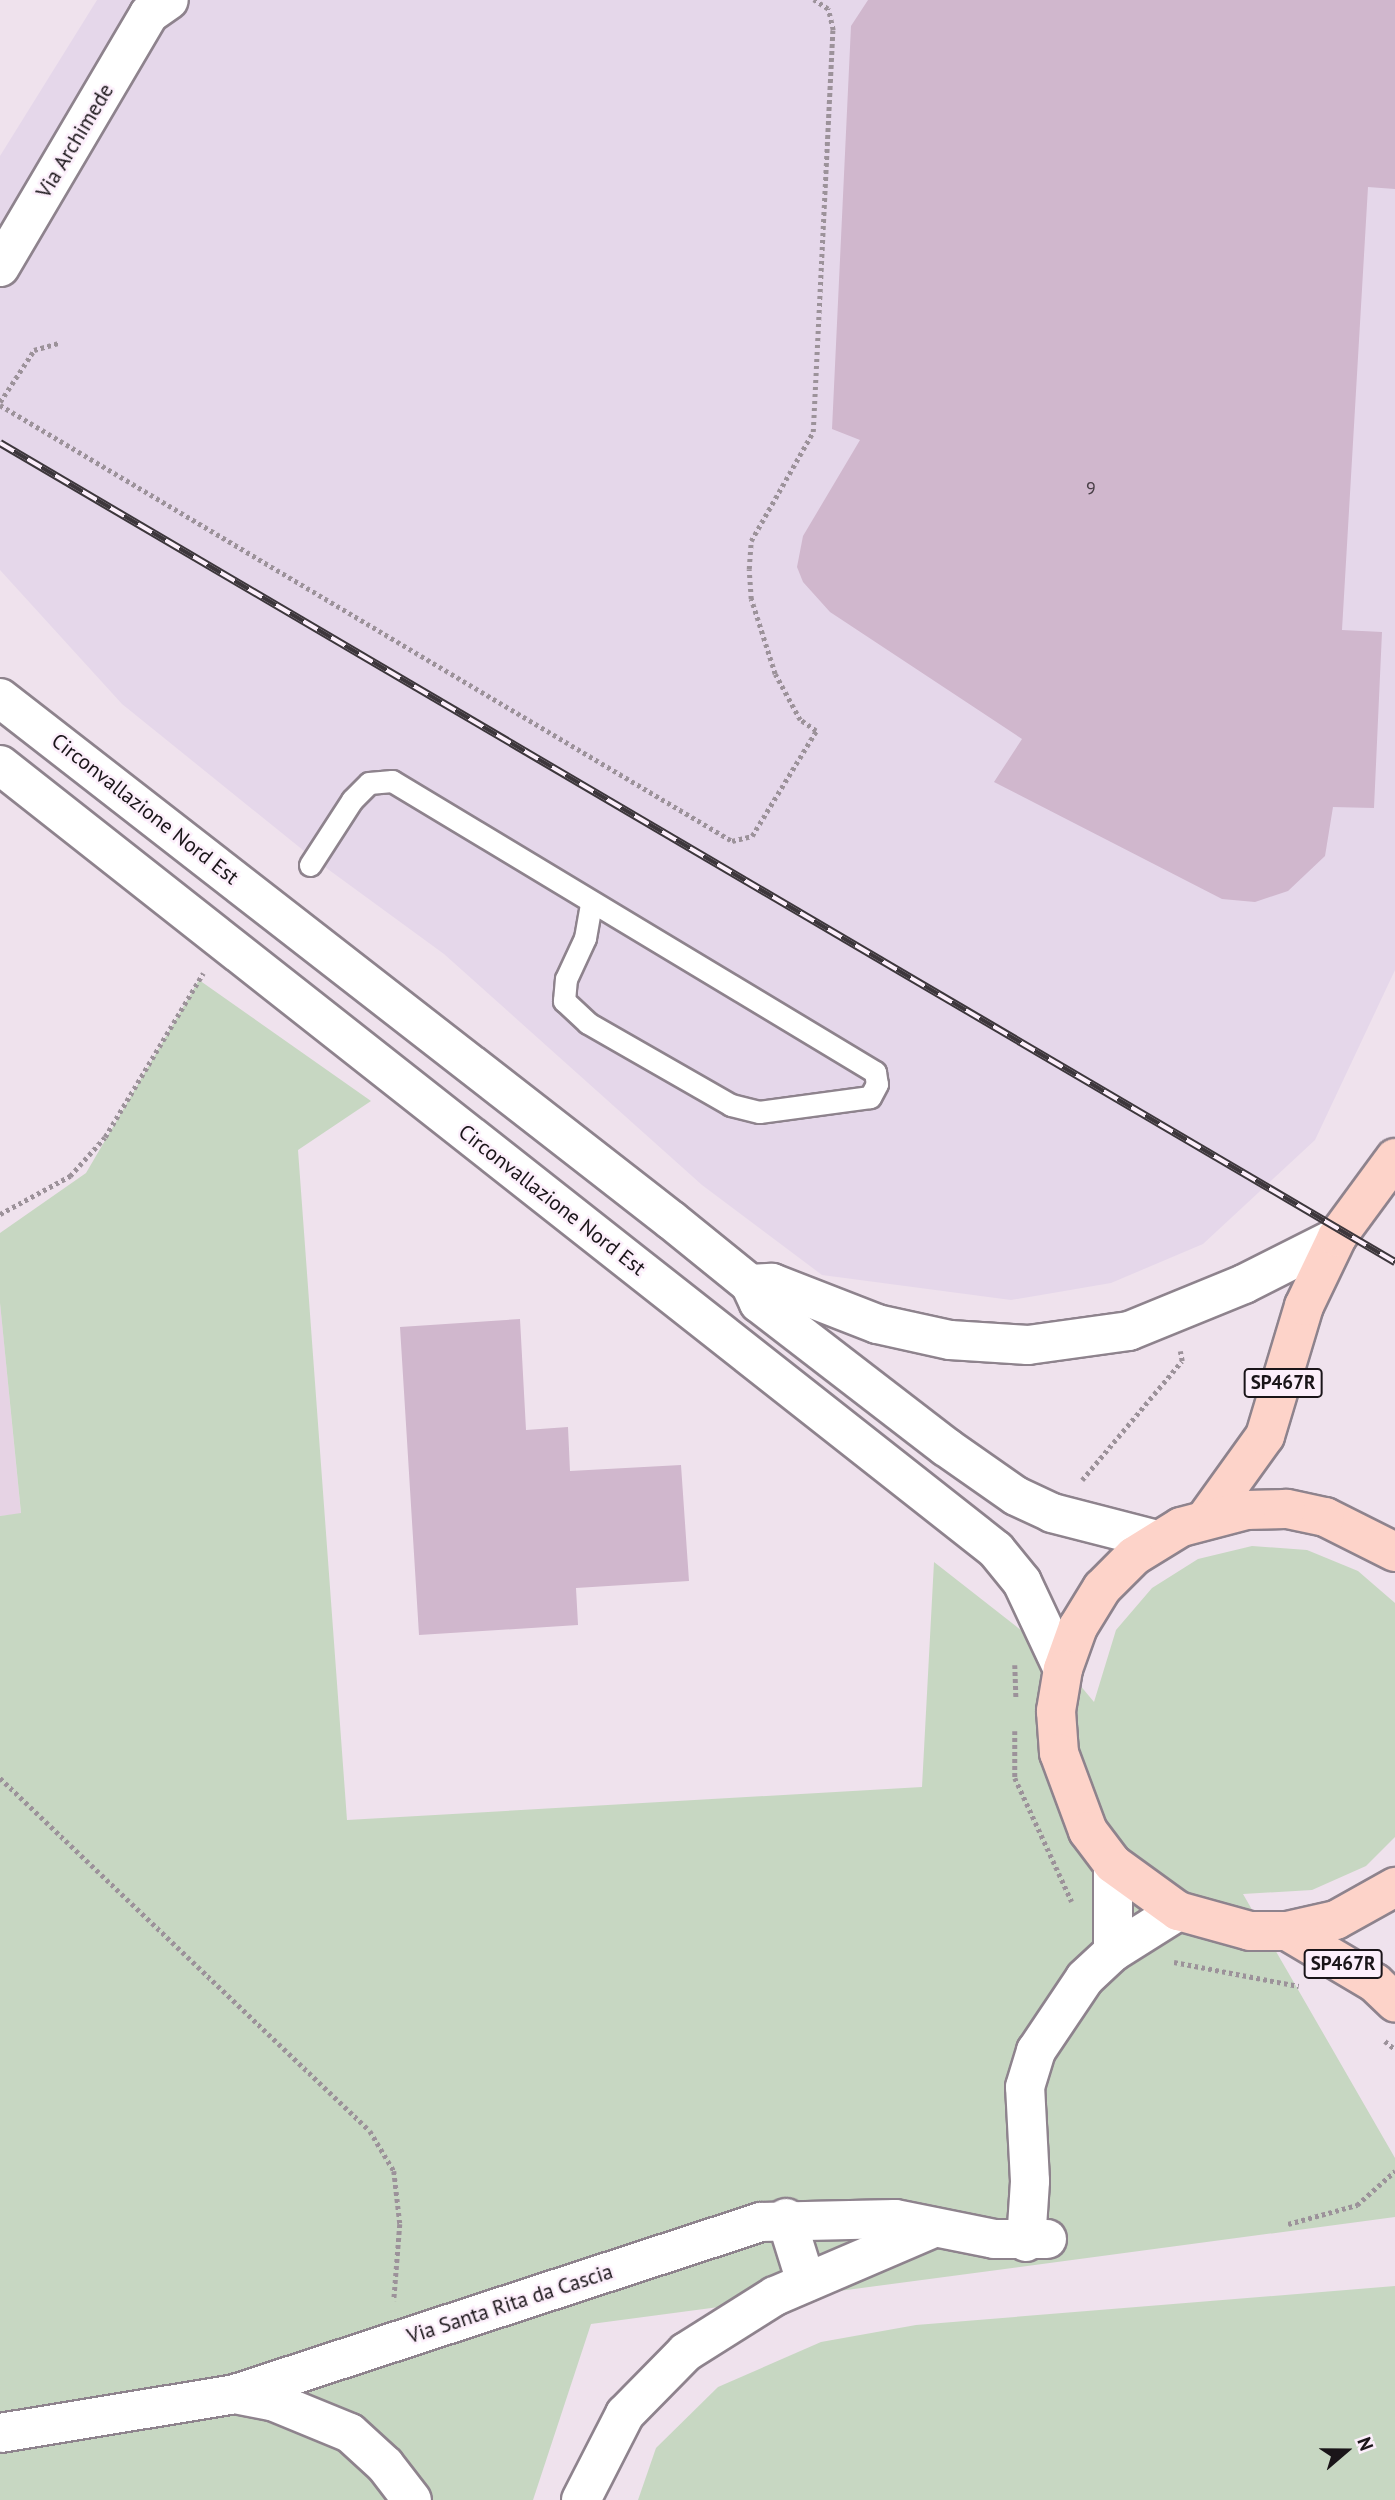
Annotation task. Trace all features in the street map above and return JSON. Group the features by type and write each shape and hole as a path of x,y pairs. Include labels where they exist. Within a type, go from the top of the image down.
{"main road":[{"name":"Via Archimede","path":"0,267 156,5"},
{"name":"Circonvallazione Nord Est","path":"0,698 750,1284 759,1303 1016,1496 1052,1513 1157,1539"},
{"name":"Circonvallazione Nord Est","path":"0,765 996,1550 1022,1582 1063,1669"},
{"name":"SP467R","path":"1206,1518 1265,1436 1304,1306 1337,1237 1395,1158"},
{"path":"750,1284 772,1283 877,1324 926,1335 1028,1345 1139,1327 1244,1284 1337,1237"},
{"path":"1395,1552 1325,1517 1286,1510 1206,1518 1157,1539 1102,1588 1078,1626 1063,1669 1056,1711 1059,1752 1088,1831 1113,1864 1178,1911 1250,1931 1287,1931 1336,1920 1395,1887"},
{"path":"1113,1864 1113,1952"},
{"name":"Via Santa Rita da Cascia","path":"0,2433 235,2394 786,2218 895,2220 934,2228 1036,2241 1025,2087 1037,2051 1085,1978 1113,1952 1178,1911"},
{"name":"SP467R","path":"1287,1931 1374,1983 1385,2017"},
{"path":"786,2218 806,2283"},
{"path":"581,2500 603,2450 647,2386 715,2331 806,2283 934,2228"},
{"name":"Via Santa Rita da Cascia","path":"235,2394 272,2401 350,2433 385,2465 412,2500"}],"lane":[{"path":"310,865 352,800 369,783 392,781 591,904 875,1072 877,1084 870,1097 759,1112 732,1105 588,1023 564,1001 566,979 585,938 591,904"}],"path":[{"path":"58,343 34,350 0,404 732,841 752,836 816,731 800,720 775,674 751,599 749,569 751,541 813,432 833,30 828,9 814,0"},
{"path":"0,1214 70,1176 105,1137 203,972"},
{"path":"0,1778 370,2131 394,2171 400,2224 393,2306"},
{"path":"1166,1962 1305,1987"},
{"path":"1385,2017 1395,2049"},
{"path":"1288,2224 1356,2206 1395,2171"}],"shaded area":[{"path":"97,0 1395,0 1395,970 1315,1140 1203,1244 1111,1283 1011,1300 822,1275 702,1185 444,954 314,859 122,704 0,570 0,156"},
{"path":"0,1303 21,1514 0,1516"}],"green space":[{"path":"199,980 371,1101 298,1150 347,1820 922,1787 934,1562 1059,1660 1094,1702 1116,1630 1152,1588 1198,1559 1252,1546 1307,1550 1358,1571 1395,1603 1395,1837 1366,1866 1312,1890 1243,1894 1395,2158 1395,2217 591,2324 533,2500 0,2500 0,1516 21,1513 0,1303 0,1233 86,1173"},
{"path":"1395,2286 1395,2500 638,2500 656,2448 718,2387 821,2342 916,2325"}],"building":[{"path":"868,0 1395,0 1395,189 1368,187 1342,630 1382,632 1374,808 1333,807 1325,856 1288,891 1255,902 1222,899 994,782 1022,739 830,612 803,582 797,567 803,536 860,440 832,429 851,26"},
{"path":"520,1319 526,1430 568,1427 570,1471 681,1465 689,1581 576,1588 578,1625 419,1635 400,1327"}],"railway":[{"path":"0,443 1395,1262"}]}
